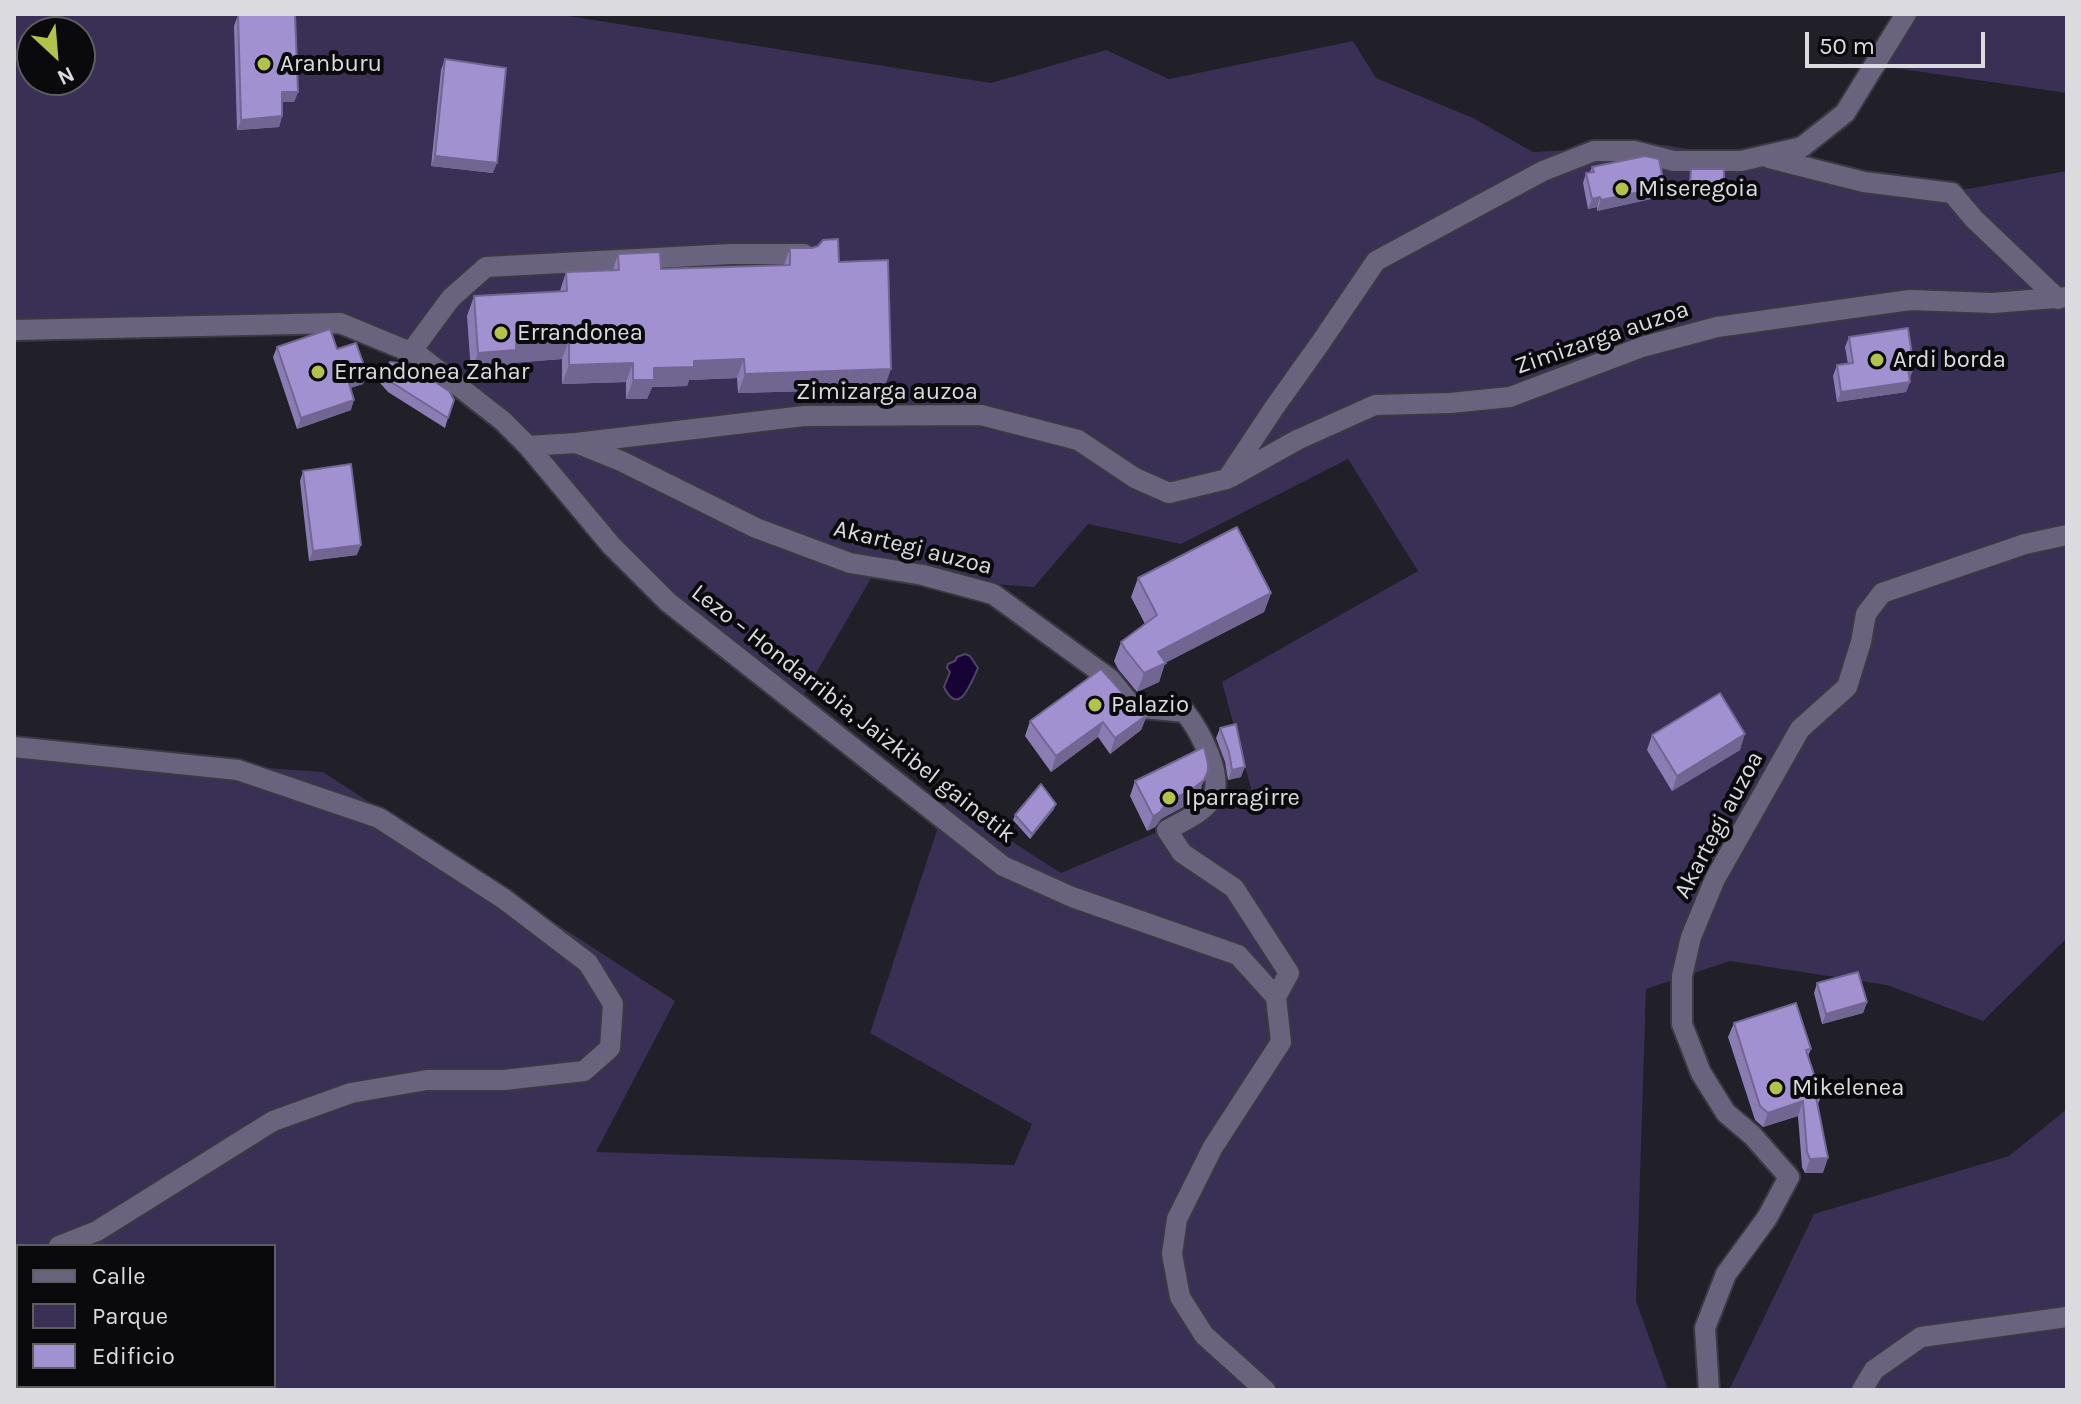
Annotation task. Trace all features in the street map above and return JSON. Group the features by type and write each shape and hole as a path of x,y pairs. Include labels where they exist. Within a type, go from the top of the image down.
{"street":[{"name":"Zimizarga auzoa","path":"1227,479 1376,261 1543,171 1594,151 1634,151 1674,161 1741,161 1802,147 1845,113 1906,14"},
{"name":"Zimizarga auzoa","path":"1763,156 1864,182 1952,193 1974,219 2062,298"},
{"path":"411,352 451,298 486,267 731,254 804,254"},
{"name":"Zimizarga auzoa","path":"576,443 804,416 981,415 1078,440 1135,478 1169,493 1227,479 1297,440 1375,405 1450,403 1510,397 1642,347 1717,327 1910,300 1993,303 2062,298"},
{"name":"Lezo – Hondarribia, Jaizkibel gainetik","path":"14,330 340,323 420,356 503,421 528,446 611,545 668,602 1003,866 1072,897 1238,955 1276,997"},
{"name":"Akartegi auzoa","path":"528,446 576,443 621,461 756,528 850,563 923,575 993,594 1110,679 1133,707 1185,712 1199,730 1212,765 1216,788 1204,808 1167,830 1182,853 1234,888 1289,973 1276,997"},
{"name":"Akartegi auzoa","path":"1709,1390 1705,1328 1726,1274 1767,1218 1789,1177 1752,1135 1726,1113 1701,1073 1682,1024 1682,976 1691,937 1715,879 1800,729 1847,687 1866,614 1882,593 2025,544 2067,535"},
{"path":"14,747 238,770 379,818 504,899 588,963 613,1004 610,1048 584,1071 504,1080 427,1080 351,1093 273,1121 97,1231 64,1244"},
{"path":"1265,1390 1204,1335 1180,1297 1172,1254 1177,1219 1213,1147 1281,1042 1276,997"},
{"path":"1862,1390 1874,1370 1921,1337 2067,1317"}],"green space":[{"path":"14,14 556,14 991,83 1106,50 1169,79 1353,41 1376,78 1473,118 1533,152 1666,145 1934,195 2067,171 2067,938 1983,1021 1887,985 1730,961 1646,989 1636,1301 1668,1390 14,1390 14,750 323,772 675,1001 596,1152 1014,1165 1032,1124 870,1033 947,800 1061,873 1252,792 1222,682 1418,571 1348,459 1181,544 1088,524 1034,587 873,575 798,704 388,332 14,339"},
{"path":"1913,14 2067,14 2067,93 1874,65"},
{"path":"2067,1109 2067,1390 1729,1390 1814,1214 2009,1156"}],"shaded area":[{"path":"965,654 978,668 964,695 955,699 944,687 950,672 947,668 957,657"}],"building":[{"name":"Aranburu","path":"295,14 298,92 282,92 282,116 241,120 238,15"},
{"path":"445,59 506,68 497,163 435,156"},
{"name":"Miseregoia","path":"1645,156 1659,159 1664,184 1654,186 1655,189 1592,199 1586,173 1594,172 1592,167"},
{"path":"1691,169 1724,169 1724,184 1690,183"},
{"path":"838,239 839,262 888,260 891,369 745,374 744,359 694,361 694,367 654,368 654,380 633,380 633,363 569,365 569,340 516,344 516,350 478,353 474,296 567,291 566,272 619,270 618,254 660,252 661,269 790,265 790,248 812,248 823,240"},
{"name":"Ardi borda","path":"1908,328 1914,368 1908,369 1910,382 1841,392 1837,365 1853,363 1849,337"},
{"name":"Errandonea Zahar","path":"330,329 337,349 356,343 367,374 348,380 354,400 301,418 277,347"},
{"path":"390,362 407,364 449,391 454,400 448,418 391,382 384,373"},
{"path":"351,464 361,545 313,551 303,471"},
{"path":"1237,527 1271,593 1158,652 1166,663 1144,673 1121,642 1157,615 1138,578"},
{"name":"Palazio","path":"1101,669 1147,715 1115,738 1103,722 1056,756 1030,721"},
{"path":"1720,693 1745,734 1677,776 1652,735"},
{"path":"1236,724 1245,767 1232,770 1220,728"},
{"path":"1204,747 1208,771 1204,780 1166,803 1153,816 1135,781"},
{"path":"1041,784 1056,804 1032,834 1015,815"},
{"path":"1858,972 1867,1002 1826,1014 1817,983"},
{"name":"Mikelenea","path":"1796,1003 1811,1049 1806,1050 1821,1096 1816,1097 1828,1158 1810,1159 1803,1101 1768,1113 1760,1106 1734,1023"}],"place":[{"name":"Aranburu","path":"264,64"},
{"name":"Miseregoia","path":"1622,189"},
{"name":"Errandonea","path":"501,333"},
{"name":"Ardi borda","path":"1877,360"},
{"name":"Errandonea Zahar","path":"318,372"},
{"name":"Palazio","path":"1095,705"},
{"name":"Iparragirre","path":"1169,798"},
{"name":"Mikelenea","path":"1776,1088"}]}
